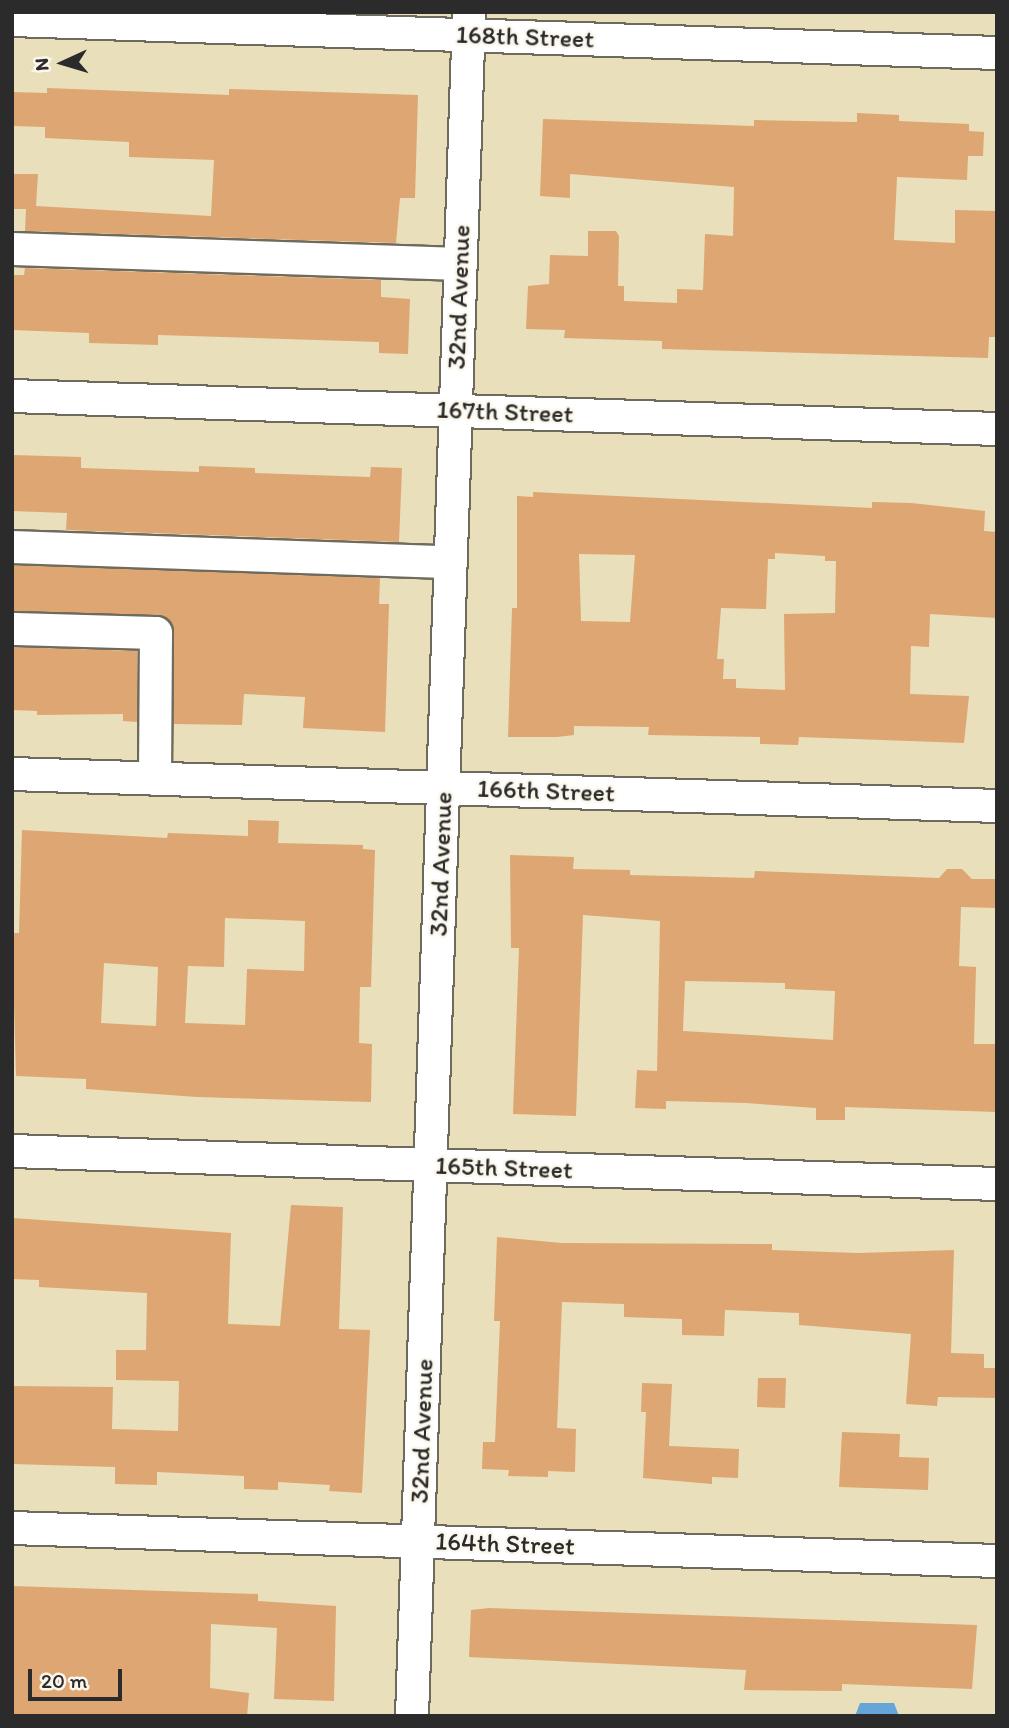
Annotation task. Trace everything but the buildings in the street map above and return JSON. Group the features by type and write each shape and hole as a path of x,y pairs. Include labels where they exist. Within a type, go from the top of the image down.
{"street":[{"name":"168th Street","path":"12,20 469,24 997,53"},
{"name":"32nd Avenue","path":"412,1716 469,24"},
{"path":"12,249 460,264"},
{"name":"167th Street","path":"12,396 997,429"},
{"path":"12,547 451,562"},
{"path":"12,629 156,633 155,779"},
{"name":"166th Street","path":"12,774 997,806"},
{"name":"165th Street","path":"12,1152 997,1184"},
{"name":"164th Street","path":"12,1528 997,1561"}],"water":[{"path":"860,1703 894,1703 899,1716 855,1716"}]}
